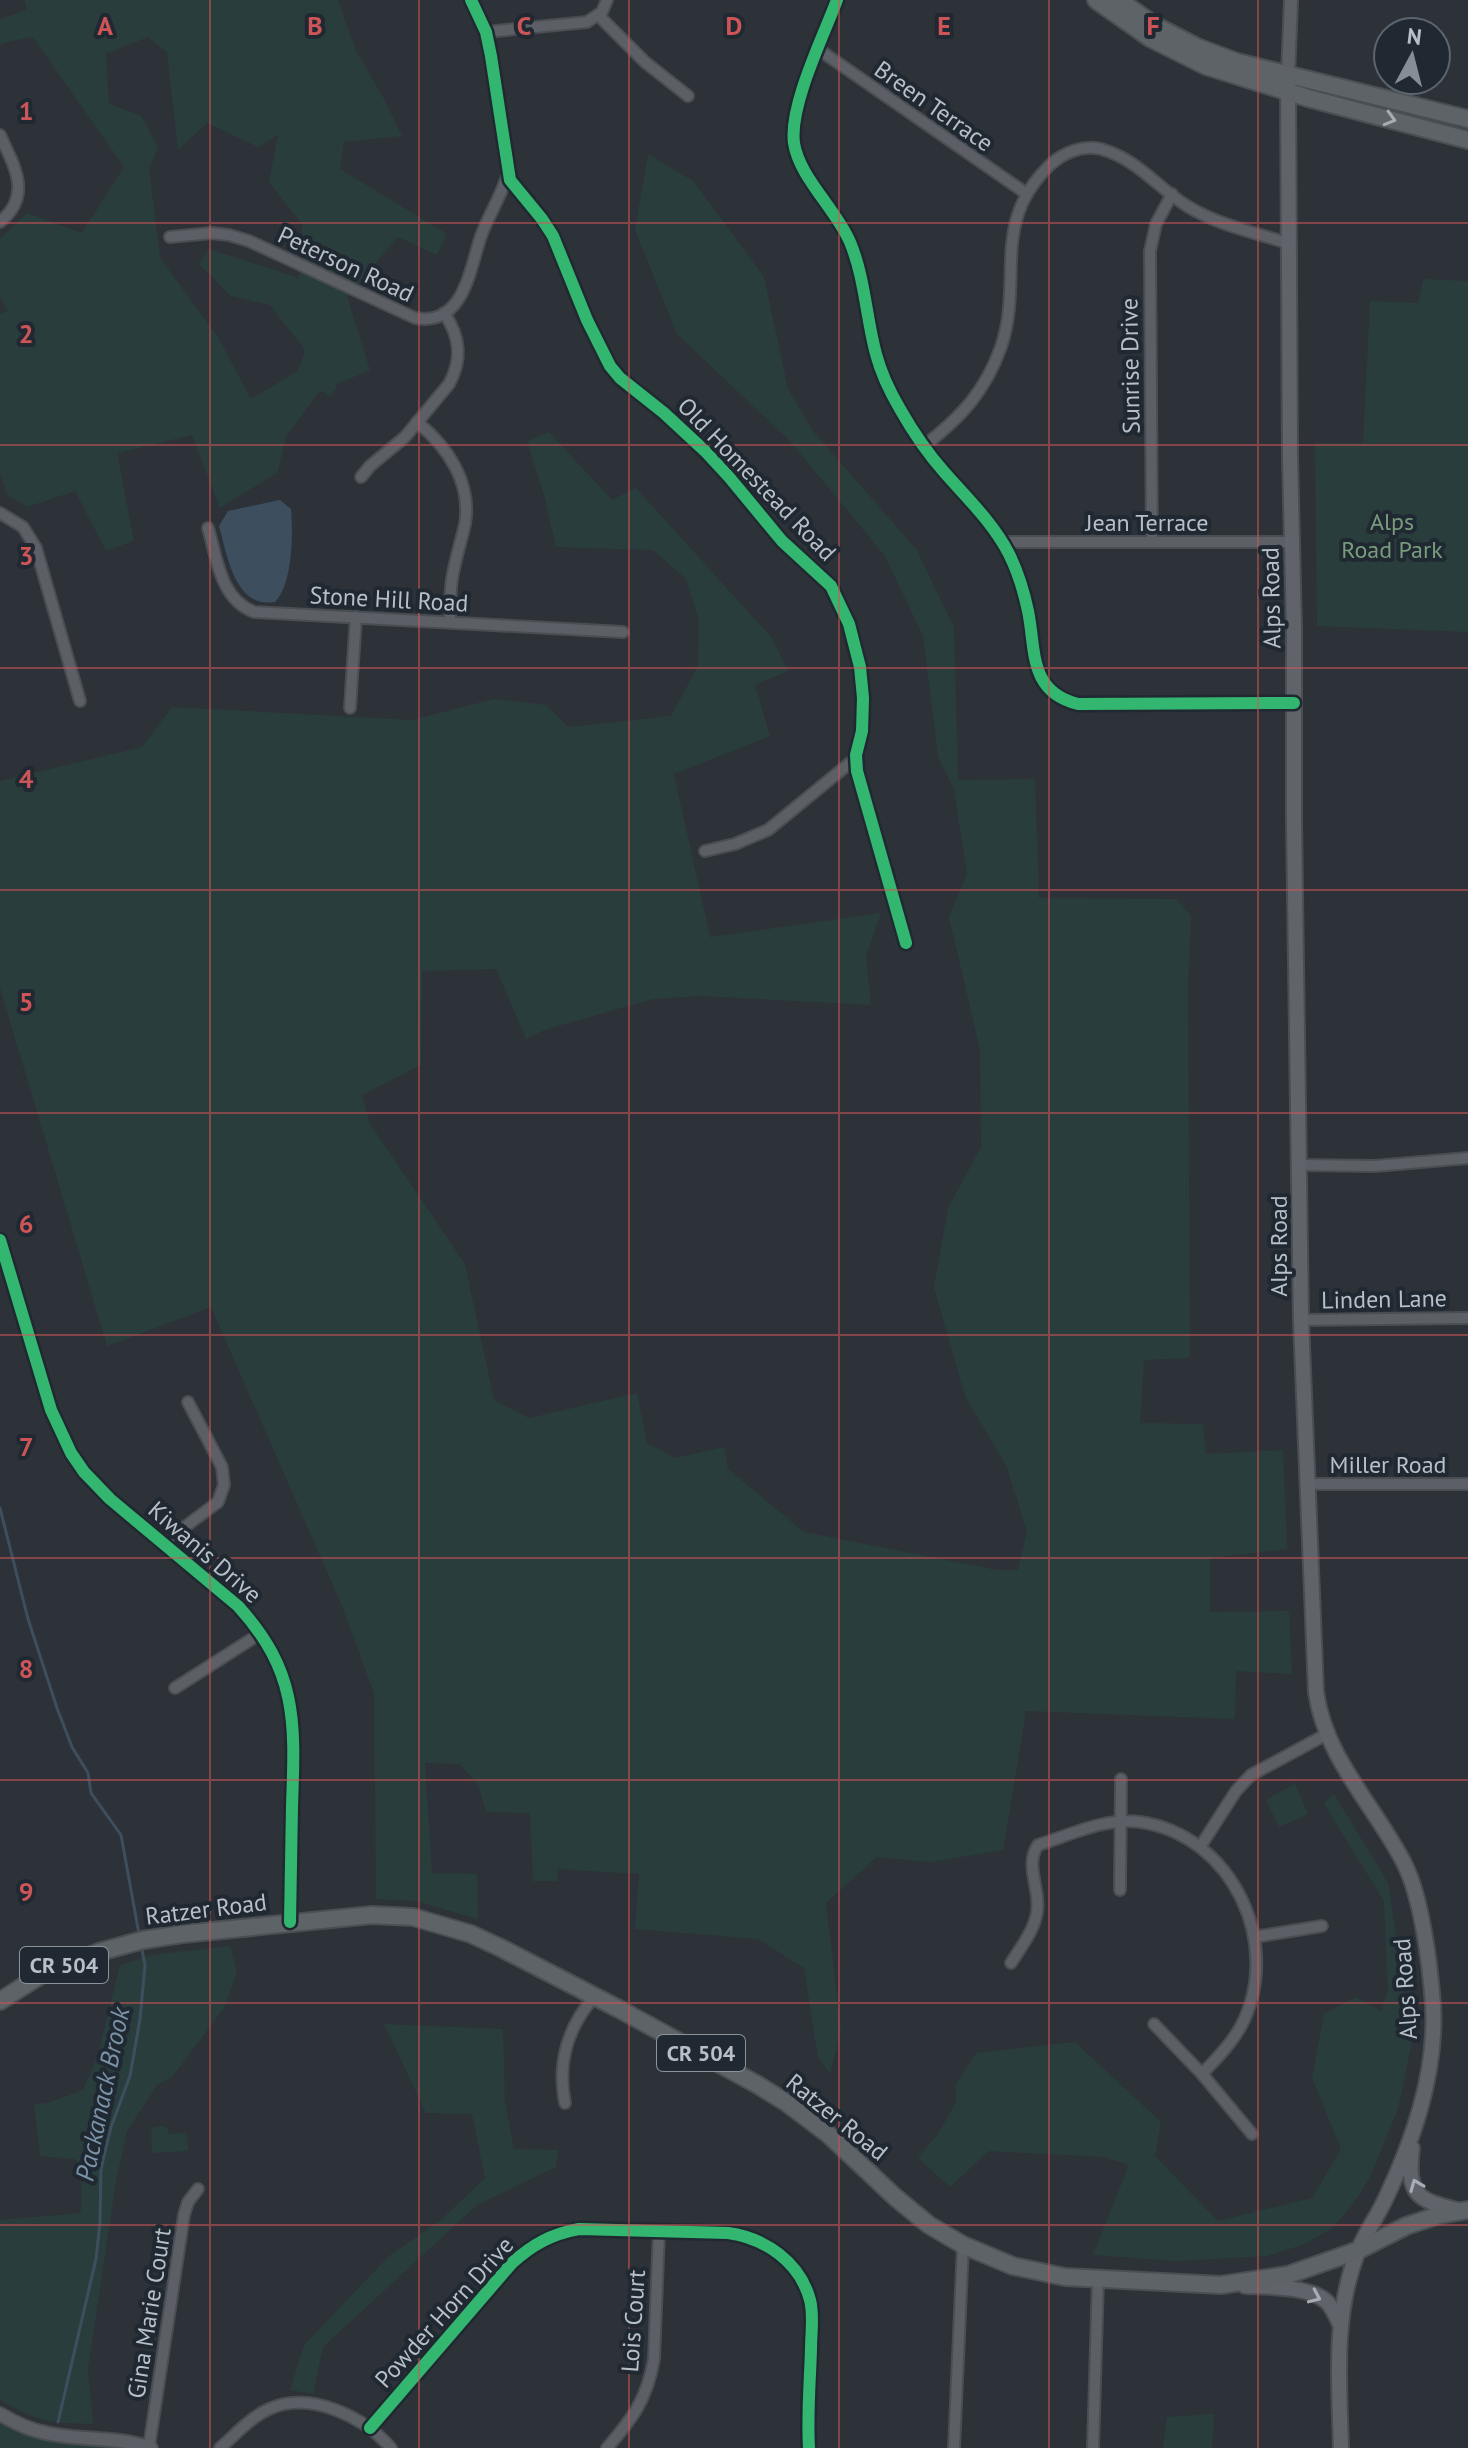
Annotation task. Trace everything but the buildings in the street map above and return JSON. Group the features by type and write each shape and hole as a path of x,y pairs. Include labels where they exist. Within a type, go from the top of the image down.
{"main road":[{"path":"1096,0 1150,38 1226,73 1405,102 1468,119"},
{"path":"1119,0 1154,25 1197,47 1288,84 1468,140"},
{"name":"Alps Road","path":"1288,84 1301,1320 1316,1692 1320,1719 1340,1760 1404,1862 1419,1908 1433,2003 1428,2077 1414,2130 1359,2250 1346,2292 1338,2342 1341,2448"},
{"name":"Ratzer Road","path":"0,2001 44,1973 138,1941 290,1922 386,1915 430,1921 471,1934 595,1996 787,2103 828,2134 929,2225 990,2258 1035,2272 1065,2277 1221,2285 1288,2275 1359,2250 1406,2226 1465,2210"},
{"path":"1414,2130 1410,2163 1417,2194 1427,2202 1465,2210"},
{"path":"1221,2285 1284,2288 1315,2294 1326,2301 1340,2324"}],"street":[{"name":"Old Homestead Road","path":"471,0 486,32 508,172 514,186 553,236 587,320 610,366 705,451 782,541 831,586 849,624 860,667 863,698 857,771 906,943"},
{"path":"486,32 587,22 598,15 607,0"},
{"path":"837,0 796,108 793,121 795,148 804,171 832,209 851,244 867,301 880,367 899,408 924,446 1002,542 1015,569 1023,593 1032,654 1038,672 1053,692 1078,704 1294,703"},
{"name":"Alps Road","path":"1288,84 1291,0"},
{"path":"598,15 645,62 688,96"},
{"name":"Breen Terrace","path":"818,49 1027,194"},
{"path":"0,135 18,175 19,196 0,222"},
{"path":"924,446 968,408 995,363 1009,305 1013,227 1027,194 1058,158 1069,152 1092,148 1114,153 1131,161 1186,205 1223,225 1290,244"},
{"path":"361,477 405,437 449,384 459,353 455,332 444,313 456,303 469,281 482,234 508,172"},
{"name":"Sunrise Drive","path":"1152,542 1150,251 1156,224 1172,194"},
{"name":"Peterson Road","path":"170,237 211,233 229,235 289,258 415,318 430,319 444,313"},
{"path":"417,422 452,460 466,499 465,523 452,576 450,622"},
{"path":"0,513 23,527 36,548 80,701"},
{"name":"Stone Hill Road","path":"208,528 229,593 244,608 254,612 623,632"},
{"name":"Jean Terrace","path":"1002,542 1292,542"},
{"path":"350,708 356,617"},
{"path":"705,851 735,844 768,830 856,758"},
{"path":"1300,1165 1375,1166 1468,1158"},
{"name":"Kiwanis Drive","path":"0,1240 2,1257 51,1410 71,1453 110,1499 238,1606 261,1633 283,1674 293,1716 294,1738 290,1922"},
{"name":"Linden Lane","path":"1301,1320 1468,1318"},
{"path":"169,1548 182,1529 218,1502 224,1485 222,1467 188,1402"},
{"name":"Miller Road","path":"1308,1484 1468,1484"},
{"path":"175,1688 261,1633"},
{"path":"1200,1847 1236,1791 1251,1775 1327,1734"},
{"path":"1120,1890 1121,1779"},
{"path":"1011,1963 1031,1931 1038,1910 1032,1864 1032,1854 1038,1845 1121,1821 1169,1829 1200,1847 1229,1875 1248,1912 1258,1950 1254,1987 1241,2026 1202,2074"},
{"path":"1254,1937 1322,1926"},
{"path":"565,2103 562,2082 565,2050 577,2020 595,1996"},
{"path":"1154,2024 1202,2074 1252,2134"},
{"name":"Gina Marie Court","path":"150,2448 184,2215 188,2202 198,2189"},
{"name":"Powder Horn Drive","path":"370,2428 512,2263 548,2237 579,2229 728,2233 752,2238 778,2253 799,2278 810,2299 809,2448"},
{"name":"Lois Court","path":"607,2448 635,2415 651,2376 659,2231"},
{"path":"954,2448 963,2245"},
{"path":"1093,2448 1098,2279"},
{"path":"220,2448 263,2412 291,2403 325,2407 343,2413 370,2428 391,2448"},
{"path":"0,2414 49,2434 115,2439 150,2448"}],"green space":[{"path":"24,0 338,0 356,51 402,136 344,142 340,169 447,234 437,255 398,237 347,296 370,370 335,385 337,388 329,396 323,391 318,393 286,437 278,472 220,508 192,435 117,453 134,541 106,551 75,491 27,507 7,494 0,473 0,314 8,311 0,297 0,239 27,213 82,233 124,167 33,37 0,46 0,19 27,10","holes":["148,37 167,52 178,150 207,123 258,147 278,135 269,182 302,224 299,278 209,249 199,264 231,296 270,305 305,350 298,371 251,399 218,337 160,258 149,169 158,147 141,116 109,104 106,54"]},
{"path":"648,154 694,182 764,277 788,389 812,430 916,549 954,627 958,780 1035,779 1039,898 1176,899 1191,915 1188,984 1190,1358 1144,1360 1140,1423 1203,1424 1206,1454 1283,1450 1287,1549 1210,1558 1210,1612 1289,1611 1292,1674 1236,1671 1235,1719 1026,1711 1003,1850 931,1862 877,1857 826,1903 841,2031 830,2074 818,2057 804,1968 758,1939 635,1929 639,1874 557,1869 557,1881 533,1881 530,1813 486,1812 478,1785 460,1764 425,1763 432,1873 477,1874 478,1919 416,1901 376,1899 374,1693 342,1606 211,1307 107,1346 0,988 0,781 142,747 172,707 412,720 494,699 546,705 568,727 671,716 698,666 699,620 686,579 653,550 556,547 527,441 549,432 612,500 636,488 772,638 788,671 755,685 770,736 674,774 710,937 881,913 866,957 871,1005 700,996 652,999 544,1030 526,1039 496,969 422,971 421,1065 362,1095 370,1124 465,1264 494,1400 529,1418 637,1393 647,1443 675,1458 724,1447 728,1469 804,1532 997,1570 1018,1570 1027,1531 1006,1465 966,1398 934,1288 948,1208 981,1147 980,1050 949,917 967,874 954,789 938,757 923,636 885,556 789,440 677,334 635,230"},
{"name":"Alps Road Park","path":"1424,279 1468,281 1468,632 1317,626 1315,443 1363,443 1370,301 1418,303"},
{"path":"1295,1783 1308,1814 1279,1827 1266,1800"},
{"path":"1334,1794 1388,1883 1412,2041 1398,2109 1370,2177 1352,2205 1331,2229 1302,2245 1267,2256 1176,2261 1093,2255 1129,2165 1104,2157 989,2151 950,2187 918,2158 938,2134 956,2102 956,2084 976,2053 1075,2042 1161,2122 1155,2156 1218,2221 1312,2198 1341,2149 1312,2078 1324,2014 1356,1997 1381,2011 1388,1991 1384,1901 1324,1804"},
{"path":"230,1946 237,1972 224,2008 172,2077 157,2085 127,2131 116,2181 88,2369 93,2424 55,2422 24,2413 0,2400 0,2220 81,2213 82,2168 75,2159 40,2156 34,2104 47,2103 83,2090 98,2055 120,1965 152,1955"},
{"path":"384,2024 503,2029 505,2102 514,2149 558,2150 556,2167 477,2205 323,2347 313,2394 290,2390 304,2345 389,2256 442,2219 485,2178 472,2114 426,2113"},
{"path":"164,2126 168,2134 187,2133 188,2151 152,2153 151,2131 154,2127"},
{"path":"1214,2414 1212,2448 1163,2448 1167,2417"},
{"path":"0,2423 44,2440 49,2434 124,2448 0,2448"}],"water":[{"path":"280,500 291,509 292,544 288,571 281,594 275,602 261,602 241,588 229,564 219,526 228,511"}],"waterway":[{"name":"Packanack Brook","path":"0,1508 28,1619 57,1708 72,1747 88,1773 91,1793 121,1835 139,1934"},
{"name":"Packanack Brook","path":"58,2422 96,2259 101,2169 111,2127 130,2076 140,2019 145,1965 141,1945"}],"cycle path":[{"path":"471,0 486,32 510,180 553,236 587,320 610,366 705,451 782,541 831,586 849,624 860,667 863,698 857,771 906,943"},
{"path":"837,0 808,72 797,110 794,128 797,156 850,242 859,269 876,354 893,396 927,450 988,522 1012,561 1025,597 1034,654 1042,679 1050,690 1078,704 1294,703"},
{"path":"0,1240 51,1410 71,1453 110,1499 238,1606 258,1630 282,1676 289,1699 293,1749 290,1922"},
{"path":"370,2428 512,2263 542,2241 579,2229 728,2233 768,2246 789,2263 805,2286 812,2318 809,2448"}]}
